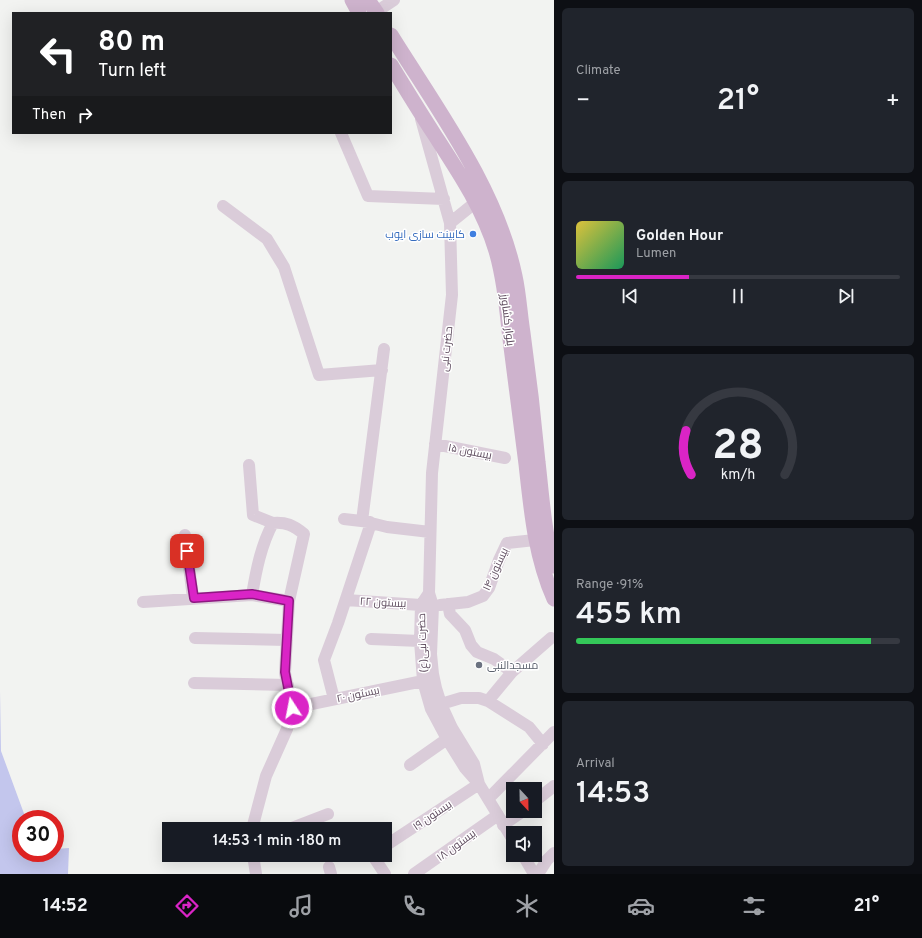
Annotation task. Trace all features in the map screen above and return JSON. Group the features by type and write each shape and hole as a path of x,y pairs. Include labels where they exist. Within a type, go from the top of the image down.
{"main road":[{"path":"352,0 359,12"},
{"name":"بلوار کشاورز","path":"392,37 474,169 494,208 507,241 515,276 534,418 536,500 535,540 538,556 554,599"},
{"name":"بلوار کشاورز","path":"392,66 455,166 487,224 496,252 504,289 536,500 554,566"}],"street":[{"path":"374,8 394,0"},
{"name":"حضرت نبی","path":"418,108 450,223 452,295 432,473 429,593"},
{"path":"341,134 368,196 444,200"},
{"path":"450,223 476,202"},
{"path":"223,206 267,239 284,267 319,374 382,370"},
{"path":"334,699 324,660 346,600 367,522 384,349"},
{"name":"بیستون ۱۵","path":"435,444 505,458"},
{"path":"249,465 253,515 273,523 283,522 298,529 304,534 289,601 285,672 292,708 287,729 266,776 254,822"},
{"path":"344,519 367,522 387,527 430,532"},
{"path":"252,594 256,573 268,532 273,523"},
{"path":"185,535 194,598"},
{"name":"بیستون ۱۴","path":"427,605 468,602 483,596 489,588 498,560 507,543 535,540"},
{"name":"حضرت نبی(ع)","path":"429,593 420,641 423,681 431,709 465,768 479,784 506,829"},
{"path":"143,602 252,594 289,601"},
{"name":"بیستون ۲۲","path":"346,600 427,605"},
{"path":"448,604 450,614 465,630 471,645 477,652 494,659 512,672"},
{"name":"حضرت نبی(ع)","path":"427,605 433,674 441,704 452,728 474,764 479,784"},
{"path":"195,638 287,640"},
{"path":"488,702 512,672 551,638"},
{"path":"371,639 420,641"},
{"name":"بیستون ۲۰","path":"292,708 423,681"},
{"path":"194,683 288,685"},
{"path":"441,704 461,698 479,698 529,726 543,744"},
{"path":"488,799 554,732"},
{"path":"410,765 447,739"},
{"name":"بیستون ۱۹","path":"392,841 479,784"},
{"path":"542,795 554,786"},
{"path":"307,822 328,814"},
{"name":"بیستون ۱۸","path":"414,874 506,818"},
{"path":"538,874 552,861"},
{"path":"254,862 256,874"},
{"path":"377,862 385,874"},
{"path":"527,862 534,874"}],"shaded area":[{"path":"0,691 1,751 23,810 12,810 12,862 64,862 64,848 69,848 68,874 0,874"}],"place":[{"name":"کابینت سازی ایوب","path":"473,234"},
{"name":"مسجدالنبی","path":"479,665"}],"route":[{"path":"187,551 194,598 252,594 289,601 285,672 292,708"}]}
